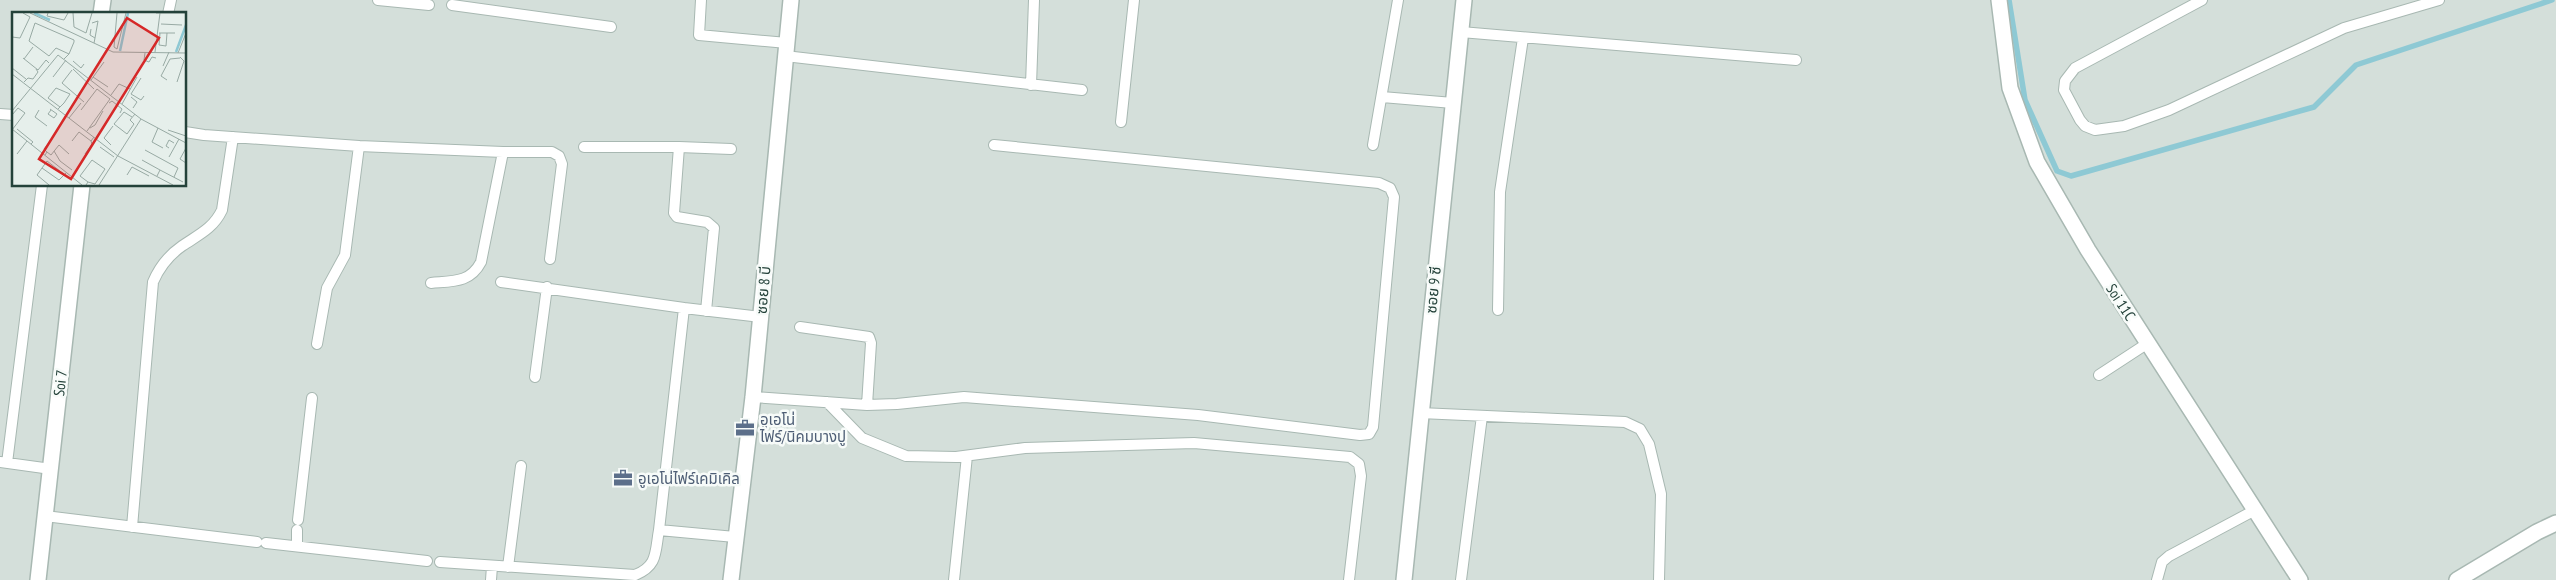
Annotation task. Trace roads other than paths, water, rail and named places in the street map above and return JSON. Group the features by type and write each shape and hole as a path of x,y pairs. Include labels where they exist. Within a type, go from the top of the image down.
{"street":[{"name":"ซอย 8 บี","path":"731,580 753,397 791,0"},
{"name":"ซอย 9 ซี","path":"1404,580 1464,0"},
{"name":"Soi 11C","path":"1999,0 2010,88 2037,162 2088,250 2300,580"},
{"name":"Soi 7","path":"38,580 82,186"},
{"path":"2457,580 2537,532 2556,523"}],"lane":[{"path":"378,0 429,5"},
{"path":"701,0 696,35 1031,85 1082,90"},
{"path":"1031,85 1034,0"},
{"path":"1121,122 1134,0"},
{"path":"1373,145 1398,0"},
{"path":"2202,0 2075,68 2065,81 2064,90 2085,126 2095,130 2124,126 2169,110 2344,28 2439,0"},
{"path":"452,4 611,27"},
{"path":"1461,32 1796,60"},
{"path":"1498,310 1500,192 1523,38"},
{"path":"1382,96 1453,103"},
{"path":"186,132 359,146 503,152 552,152 559,156 562,164 550,259"},
{"path":"132,527 153,282 160,268 180,247 210,228 218,218 222,210 233,137"},
{"path":"753,397 867,405 964,398 1198,415 1360,435 1369,434 1373,427 1394,197 1390,188 1379,184 994,145"},
{"path":"316,344 327,288 345,255 359,146"},
{"path":"584,147 731,149"},
{"path":"679,148 674,214 677,217 707,222 714,228 706,311"},
{"path":"431,283 466,280 476,272 481,262 503,152"},
{"path":"42,186 3,462 51,469"},
{"path":"501,282 761,317"},
{"path":"535,378 547,287"},
{"path":"440,562 634,575 646,570 653,563 659,530 684,308"},
{"path":"800,326 869,337 871,343 867,405"},
{"path":"2099,376 2148,343"},
{"path":"297,546 312,398"},
{"path":"828,402 862,438 906,456 967,456 1026,448 1194,443 1350,457 1359,464 1361,476 1349,580"},
{"path":"1420,413 1625,422 1640,429 1648,444 1661,494 1659,580"},
{"path":"1461,580 1482,416"},
{"path":"954,580 967,456"},
{"path":"508,566 521,466"},
{"path":"2157,580 2162,562 2169,556 2255,510"},
{"path":"45,516 427,561"},
{"path":"659,530 735,538"},
{"path":"491,580 492,566"}],"waterway":[{"path":"2009,0 2025,100 2057,171 2071,176 2314,107 2356,65 2552,0"}],"place":[{"name":"อูเอโน่ ไฟร์/นิคมบางปู","path":"745,428"},
{"name":"อูเอโน่ไฟร์เคมิเคิล","path":"623,478"}]}
